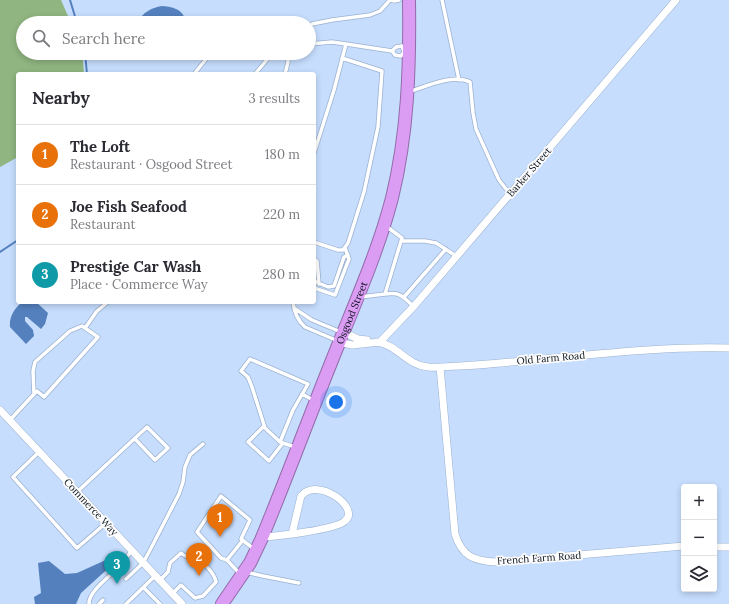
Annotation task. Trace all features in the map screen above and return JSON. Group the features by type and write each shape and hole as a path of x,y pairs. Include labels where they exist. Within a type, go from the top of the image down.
{"highway":[{"name":"Osgood Street","path":"222,604 243,574 263,537 357,298 384,225 392,198 402,145 408,92 407,52 409,0"}],"street":[{"name":"Barker Street","path":"380,342 414,306 676,0"},
{"path":"341,337 352,345 380,342"},
{"name":"Old Farm Road","path":"380,342 391,346 402,356 419,365 427,367 646,350 729,348"},
{"name":"French Farm Road","path":"440,367 455,534 458,543 466,554 480,560 496,562 681,546"},
{"name":"Commerce Way","path":"0,410 182,604"},
{"path":"263,537 292,534 333,526 345,522 348,517 348,511 334,494 313,489 305,491 301,496 292,534"},
{"path":"717,547 729,547"}],"lane":[{"path":"316,23 370,15 380,11 390,0 399,0"},
{"path":"442,0 459,80"},
{"path":"316,43 332,42 392,51 396,47 402,46 407,52"},
{"path":"316,147 334,90 346,44"},
{"path":"316,243 338,250 343,250 348,243 371,163 378,127 383,73 379,70 342,58"},
{"path":"196,72 205,60"},
{"path":"257,72 267,60"},
{"path":"286,72 288,60"},
{"path":"408,92 438,82 459,80 470,82 476,129 499,180 510,194"},
{"path":"384,225 402,238 385,294"},
{"path":"401,241 436,243 457,256"},
{"path":"316,289 335,294 349,258 345,248"},
{"path":"404,297 446,248"},
{"path":"316,282 328,288 334,286 344,257 348,255"},
{"path":"316,260 319,284"},
{"path":"357,298 396,293 404,297 414,306"},
{"path":"85,328 98,311 106,304"},
{"path":"293,304 298,319 305,327 341,337"},
{"path":"294,308 341,337"},
{"path":"10,420 37,391 44,397 98,337 82,326 70,331 35,362 33,371 34,394"},
{"path":"264,426 248,442 269,461 281,443 292,410 308,384 250,359 241,371 248,377 252,386 265,428 281,443 298,448"},
{"path":"302,394 316,402"},
{"path":"76,492 135,438 148,427 168,448 155,460 135,438"},
{"path":"126,579 143,563 179,494 184,482 185,467 190,455 203,444"},
{"path":"39,452 13,477 77,548 106,523"},
{"path":"256,552 241,539 250,520 222,496 197,532 221,558 227,560 243,574 299,583"},
{"path":"227,560 243,540"},
{"path":"89,604 95,590 123,563 132,551"},
{"path":"126,604 157,578 168,572 170,563 181,553 186,558 198,559 215,576 216,582 203,596 196,598 181,585 172,594"},
{"path":"144,588 160,604"},
{"path":"99,604 103,600"}],"green space":[{"path":"0,0 61,0 68,16 16,16 16,60 83,60 84,72 16,72 16,158 0,167"}],"water":[{"path":"162,6 175,8 184,16 142,16 154,8"},
{"path":"20,304 38,304 48,313 45,324 41,329 25,317 25,321 33,330 34,336 26,344 10,327 10,320"},
{"path":"108,559 112,561 113,564 81,593 76,604 35,604 34,597 41,593 38,563 49,561 65,574 77,573"}],"waterway":[{"path":"70,0 75,16"},
{"path":"86,60 87,72"},
{"path":"0,252 16,241"}],"place":[{"name":"The Loft","path":"220,537"},
{"name":"Joe Fish Seafood","path":"199,576"},
{"name":"Prestige Car Wash","path":"117,584"}]}
